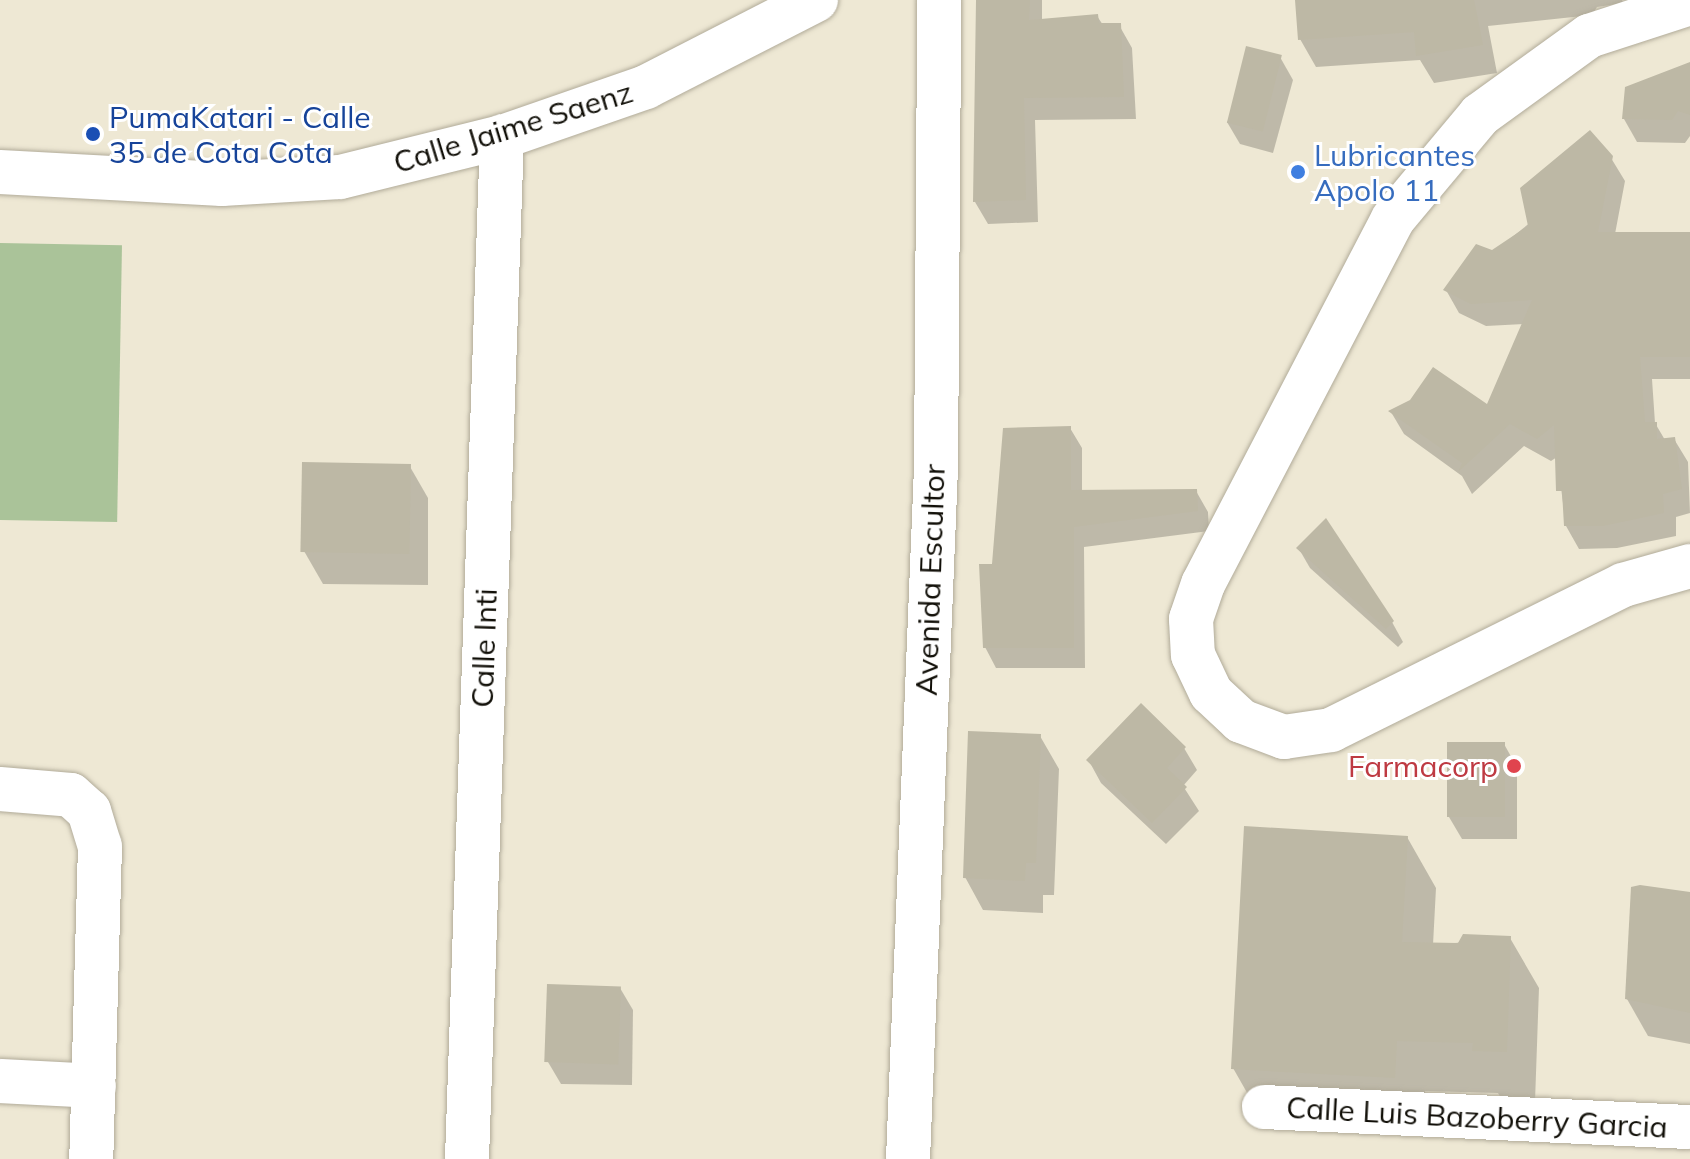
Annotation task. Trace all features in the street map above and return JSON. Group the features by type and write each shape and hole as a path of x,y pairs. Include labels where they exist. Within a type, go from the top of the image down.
{"street":[{"name":"Calle Jaime Saenz","path":"0,172 222,184 340,177 502,137 646,87 816,0"},
{"name":"Avenida Escultor","path":"908,1159 936,469 939,0"},
{"path":"1690,3 1601,31 1565,53 1480,115 1393,219 1203,584 1191,619 1193,655 1211,693 1241,721 1284,737 1331,730 1623,585 1690,566"},
{"name":"Calle Inti","path":"467,1159 502,137"},
{"path":"0,789 71,795 89,811 100,846 91,1159"},
{"path":"0,1081 94,1086"},
{"name":"Calle Luis Bazoberry Garcia","path":"1264,1107 1690,1127"}],"green space":[{"path":"0,243 122,245 117,522 0,520"}],"building":[{"path":"976,0 1030,0 1029,20 1098,14 1099,23 1121,23 1124,97 1024,98 1026,200 973,202"},
{"path":"1295,0 1474,0 1483,45 1416,56 1414,32 1298,40"},
{"path":"1246,46 1282,55 1263,132 1227,123"},
{"path":"1690,62 1690,115 1678,111 1672,120 1622,119 1625,87"},
{"path":"1590,130 1613,156 1598,232 1690,232 1690,357 1640,357 1645,422 1657,422 1657,439 1675,437 1682,489 1663,494 1664,513 1603,526 1564,526 1562,491 1556,491 1554,425 1537,439 1510,424 1458,472 1462,463 1388,411 1410,400 1433,367 1487,404 1532,300 1471,304 1443,290 1476,244 1492,250 1528,226 1520,188"},
{"path":"1071,426 1071,490 1197,489 1198,511 1074,527 1074,648 983,648 979,564 992,564 1003,428"},
{"path":"302,462 411,464 409,554 300,552"},
{"path":"1326,518 1394,621 1386,629 1296,548"},
{"path":"1141,703 1186,747 1167,768 1187,787 1152,823 1086,760"},
{"path":"968,731 1041,734 1036,863 1026,863 1025,881 963,878"},
{"path":"1447,742 1505,742 1505,817 1447,817"},
{"path":"1244,826 1408,836 1402,942 1458,943 1463,934 1511,936 1507,1052 1472,1051 1473,1043 1397,1041 1395,1078 1231,1069"},
{"path":"1640,885 1690,892 1690,1013 1625,999 1631,887"},
{"path":"547,984 621,987 618,1065 544,1062"}],"place":[{"name":"PumaKatari - Calle 35 de Cota Cota","path":"93,134"},
{"name":"Lubricantes Apolo 11","path":"1298,172"},
{"name":"Farmacorp","path":"1514,766"}]}
